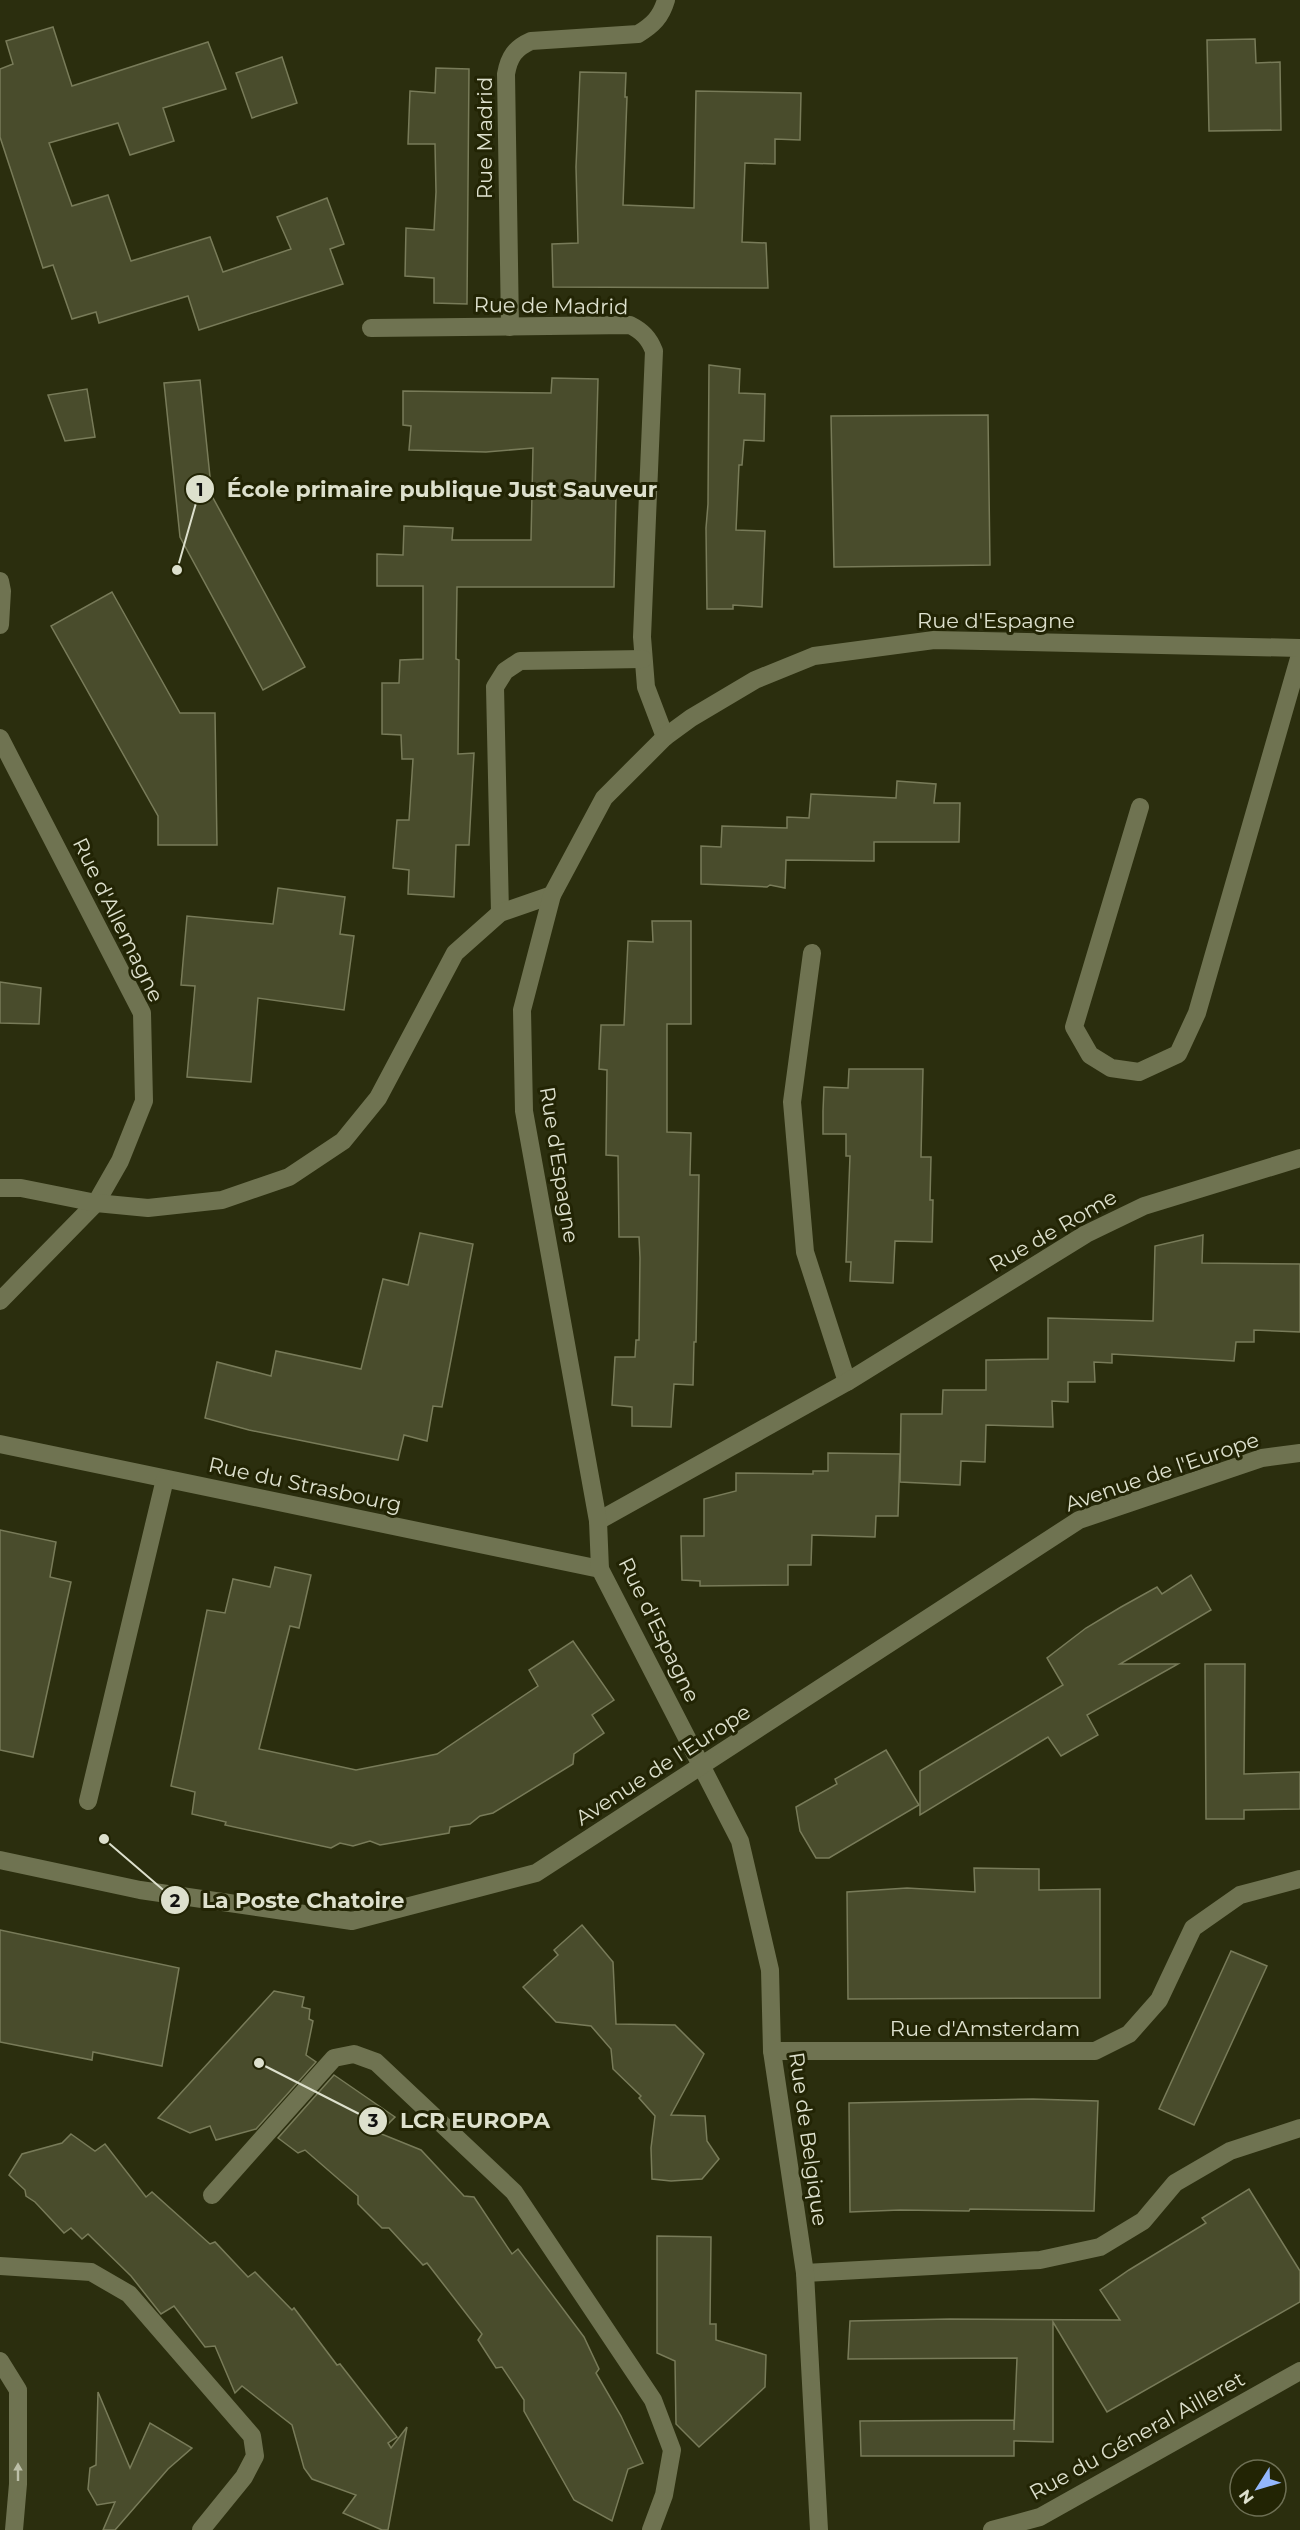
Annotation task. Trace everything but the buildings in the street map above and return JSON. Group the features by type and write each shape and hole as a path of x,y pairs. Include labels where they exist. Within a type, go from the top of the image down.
{"street":[{"name":"Rue Madrid","path":"510,327 506,74 508,63 513,53 531,41 638,34 651,26 660,15 666,0"},
{"name":"Rue de Madrid","path":"371,328 630,325 638,329 650,342 654,351 642,637 646,687 665,737"},
{"path":"0,581 3,591 0,625"},
{"name":"Rue d'Espagne","path":"703,1766 600,1569 598,1521 524,1111 522,1010 552,895 604,798 665,737 691,718 755,680 814,656 934,640 1300,648"},
{"path":"1140,807 1074,1027 1090,1055 1111,1068 1139,1072 1178,1054 1197,1013 1300,655"},
{"path":"500,913 495,687 505,670 520,662 643,659"},
{"name":"Rue d'Allemagne","path":"0,738 142,1013 144,1101 120,1161 96,1203 0,1301"},
{"path":"0,1188 21,1188 96,1203 148,1209 222,1200 289,1177 343,1141 378,1098 455,953 500,913 552,895"},
{"path":"812,953 792,1102 805,1252 846,1382"},
{"name":"Rue de Rome","path":"598,1521 846,1382 1086,1234 1144,1206 1300,1158"},
{"name":"Rue du Strasbourg","path":"0,1444 600,1569"},
{"name":"Avenue de l'Europe","path":"0,1860 140,1890 352,1922 536,1873 1079,1520 1262,1458 1300,1453"},
{"path":"88,1801 165,1479"},
{"name":"Rue de Belgique","path":"703,1766 740,1841 770,1970 772,2052 805,2273 819,2530"},
{"name":"Rue d'Amsterdam","path":"772,2052 1095,2051 1129,2034 1159,2000 1193,1928 1240,1894 1300,1879"},
{"path":"212,2195 334,2058 354,2054 376,2062 514,2192 653,2400 672,2450 664,2495 651,2530"},
{"path":"805,2273 1040,2260 1100,2247 1143,2221 1175,2183 1230,2151 1300,2128"},
{"path":"0,2266 92,2272 129,2294 252,2436 255,2456 244,2477 201,2530"},
{"path":"0,2361 18,2390 18,2484 14,2530"},
{"name":"Rue du Géneral Ailleret","path":"992,2530 1041,2517 1300,2372"}],"place":[{"name":"École primaire publique Just Sauveur","path":"177,570"},
{"name":"La Poste Chatoire","path":"104,1839"},
{"name":"LCR EUROPA","path":"259,2063"}]}
